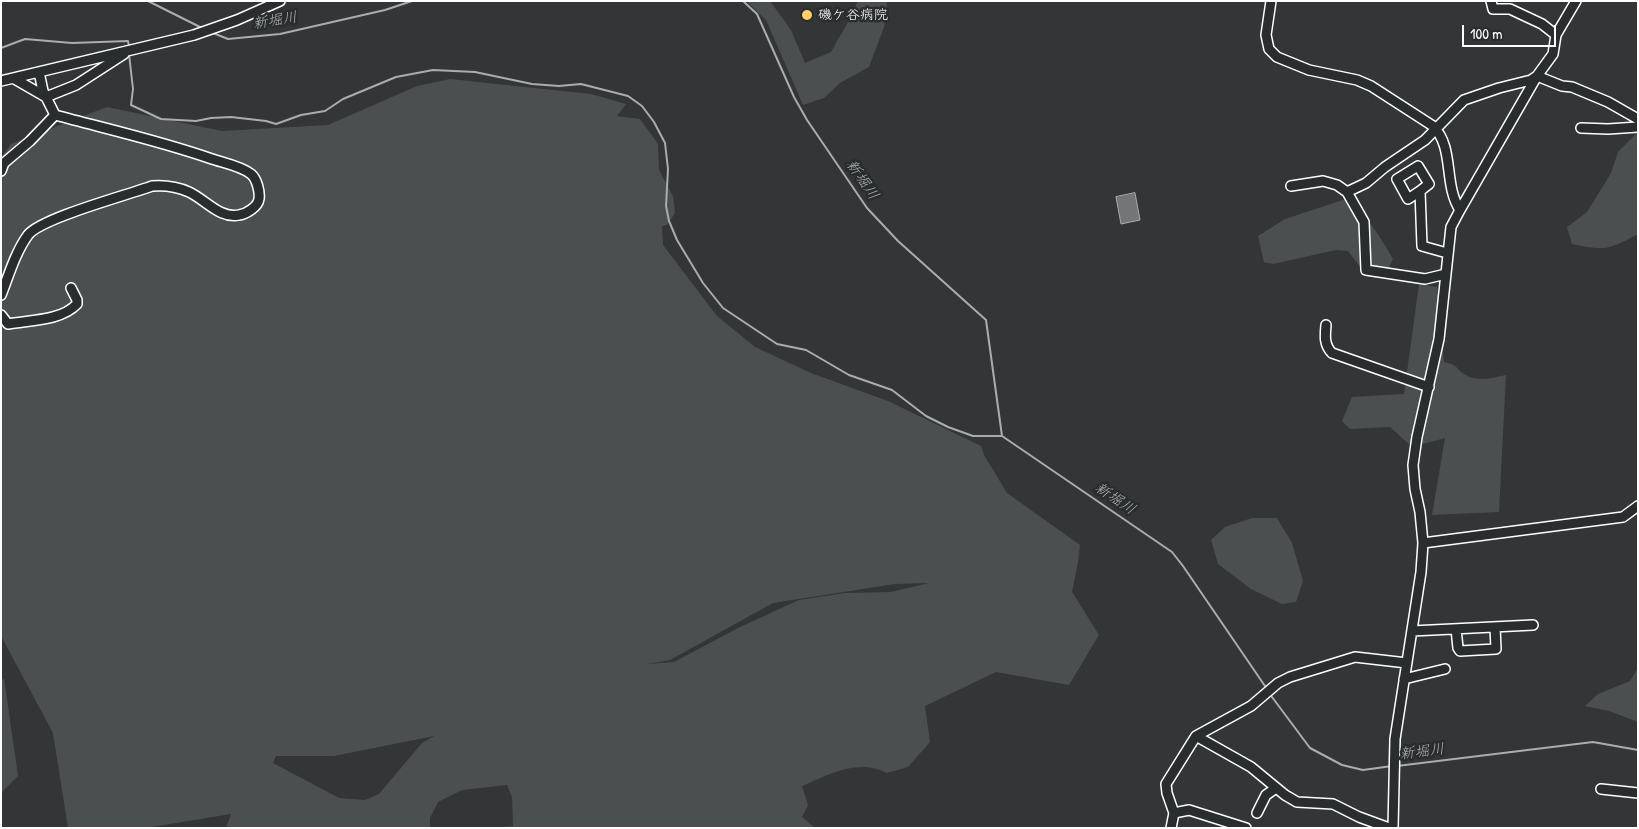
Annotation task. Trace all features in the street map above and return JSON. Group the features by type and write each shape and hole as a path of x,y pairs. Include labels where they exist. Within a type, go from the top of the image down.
{"street":[{"path":"1,81 194,35 237,20 280,1"},
{"path":"1271,1 1266,35 1269,49 1277,57 1309,70 1357,80 1371,86 1436,128 1446,149 1454,201 1460,210"},
{"path":"1491,1 1493,9 1510,9 1542,24 1556,34"},
{"path":"1196,736 1251,767 1284,795 1297,802 1333,804 1359,817 1391,828 1394,739 1421,572 1423,543 1413,465 1417,437 1439,339 1447,253 1452,227 1537,76 1553,54 1556,34 1576,1"},
{"path":"46,97 76,85 130,50"},
{"path":"1,295 19,249 29,234 44,223 152,186 168,186 189,192 226,215 233,216 246,213 257,204 259,199 257,184 251,174 233,166 184,149 55,115 46,97 39,72"},
{"path":"1347,192 1366,183 1385,167 1425,140 1464,100 1531,80 1537,76"},
{"path":"1537,76 1562,86 1572,87 1608,102 1638,119"},
{"path":"13,78 46,97"},
{"path":"1,171 4,163 30,141 55,115"},
{"path":"1581,128 1638,127"},
{"path":"1291,186 1323,182 1337,185 1347,192 1364,222 1366,270 1425,278 1446,274"},
{"path":"1420,191 1422,246 1447,253"},
{"path":"1,315 8,324 58,316 76,304 77,300 71,288"},
{"path":"1326,325 1325,340 1327,348 1332,353 1429,387"},
{"path":"1423,543 1623,517 1638,506"},
{"path":"1412,630 1533,625"},
{"path":"1456,629 1460,651 1496,649 1494,627"},
{"path":"1171,828 1174,813 1166,792 1166,784 1196,736 1251,706 1278,683 1290,677 1355,657 1407,663"},
{"path":"1404,678 1445,668"},
{"path":"1257,814 1266,795 1276,788"},
{"path":"1601,789 1638,793"},
{"path":"1174,813 1189,810 1246,828"}],"shaded area":[{"path":"746,1 770,1 791,30 805,63 831,52 858,1 887,1 884,27 869,67 840,83 824,98 803,105 766,20"},
{"path":"450,79 591,94 626,104 617,116 640,119 658,144 659,170 673,196 675,213 667,225 662,226 663,245 717,316 755,347 811,373 888,401 981,446 984,455 1007,493 1080,545 1072,592 1099,635 1069,685 996,672 925,706 930,742 908,767 887,773 876,769 855,767 844,769 802,786 808,805 802,817 815,828 490,828 513,826 512,797 507,785 462,790 438,802 430,818 430,828 226,828 231,814 146,828 68,828 53,733 1,636 1,158 11,144 107,107 222,131 328,125 417,86","holes":["929,583 891,592 845,593 799,600 740,627 674,662 646,664 670,660 773,603 895,584","434,736 422,743 379,794 365,800 339,798 273,763 276,756 334,756"]},
{"path":"1638,132 1638,234 1606,248 1592,248 1572,244 1567,227 1587,212 1611,173 1618,152"},
{"path":"1135,193 1140,220 1121,224 1116,197"},
{"path":"1346,199 1367,219 1388,250 1393,259 1388,269 1379,271 1361,268 1348,251 1336,250 1273,264 1264,262 1258,236 1285,219"},
{"path":"1419,284 1437,287 1444,362 1455,366 1469,377 1485,379 1506,375 1499,512 1432,515 1445,438 1412,447 1390,427 1350,429 1342,421 1352,397 1404,394"},
{"path":"1252,518 1277,518 1292,543 1303,581 1296,602 1282,604 1251,589 1218,564 1211,540 1225,527"},
{"path":"1638,668 1638,722 1609,711 1585,706 1598,694 1630,681"},
{"path":"4,678 18,776 1,793 1,681"}],"waterway":[{"name":"新堀川","path":"148,1 204,29"},
{"name":"新堀川","path":"213,33 228,39 280,34 385,10 412,1"},
{"name":"新堀川","path":"743,1 757,14 794,97 807,120 867,208 898,241 986,320 1002,436"},
{"path":"1,48 25,39 72,43 128,41 129,46"},
{"path":"129,54 133,89 131,105 161,119 196,121 231,117 276,124 301,115 325,111 343,99 396,77 433,70 475,72 532,84 559,86 581,84 628,96 642,106 654,122 665,143 668,169 666,206 669,221 677,240 703,283 723,308 777,344 806,350 849,375 892,390 926,416 948,427 973,436 1002,436"},
{"name":"新堀川","path":"1002,436 1172,552 1267,689"},
{"name":"新堀川","path":"1269,693 1310,748 1342,765 1363,770 1392,766"},
{"name":"新堀川","path":"1397,766 1593,742 1638,750"}],"place":[{"name":"磯ケ谷病院","path":"807,15"}]}
